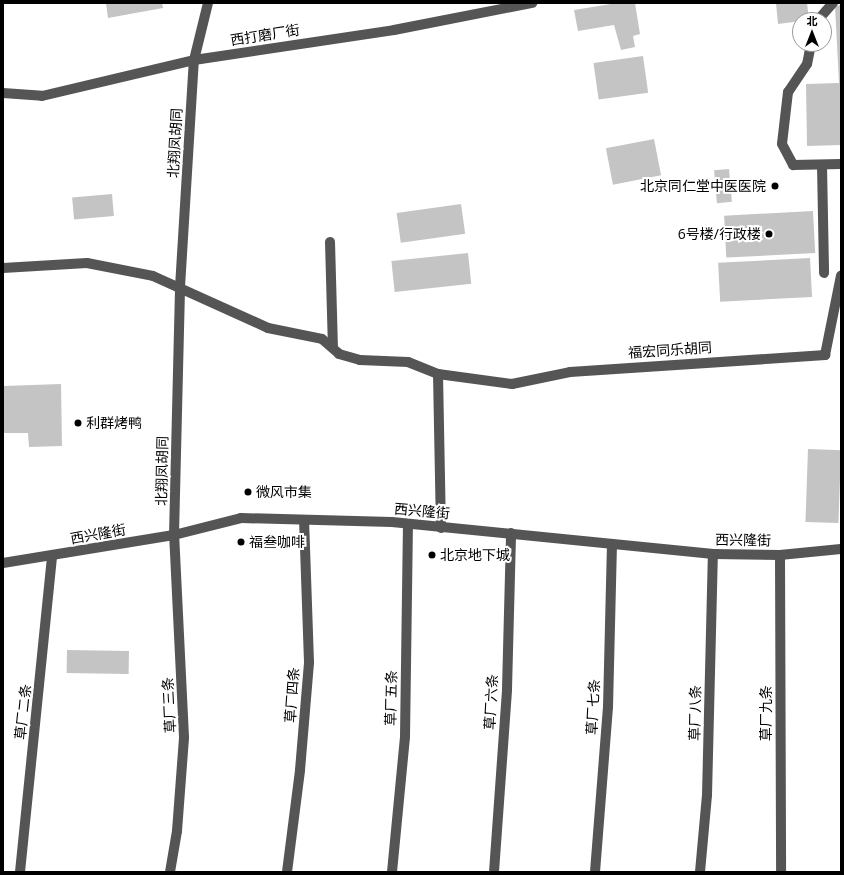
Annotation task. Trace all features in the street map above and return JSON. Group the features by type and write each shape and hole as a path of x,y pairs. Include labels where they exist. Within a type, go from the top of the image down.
{"street":[{"name":"北翔凤胡同","path":"174,535 180,287 194,60 208,3"},
{"name":"西打磨厂街","path":"3,92 42,96 194,60 394,30 532,3"},
{"path":"825,12 833,3"},
{"path":"809,52 807,64 788,92 782,144 793,165 841,164"},
{"path":"822,165 824,273"},
{"path":"330,242 333,347"},
{"path":"3,268 87,263 153,276 268,328 322,339 333,347 339,354 360,360 408,362 438,374 441,528"},
{"name":"福宏同乐胡同","path":"438,374 512,384 570,372 825,355 841,276"},
{"name":"西兴隆街","path":"3,563 174,535 241,518 408,524 512,533 713,554 780,555 841,549"},
{"name":"草厂四条","path":"287,872 300,770 309,662 304,520"},
{"name":"草厂五条","path":"392,872 405,737 408,524"},
{"name":"草厂六条","path":"494,872 507,689 512,533"},
{"name":"草厂三条","path":"170,872 177,830 184,737 174,535"},
{"name":"草厂七条","path":"595,872 608,707 612,544"},
{"name":"草厂八条","path":"700,872 707,795 713,554"},
{"name":"草厂九条","path":"780,555 781,872"},
{"name":"草厂二条","path":"20,872 52,556"}],"building":[{"path":"106,3 162,3 163,8 108,18"},
{"path":"617,3 635,3 640,34 633,36 635,47 621,50 614,25 578,31 574,10"},
{"path":"776,3 807,3 808,12 792,12 792,22 778,24"},
{"path":"841,5 841,145 807,146 806,84 839,83 835,6"},
{"path":"643,56 648,93 599,100 593,63"},
{"path":"654,139 661,175 613,185 606,148"},
{"path":"729,169 732,202 717,203 714,170"},
{"path":"112,194 114,216 74,219 72,197"},
{"path":"461,204 465,234 401,243 397,213"},
{"name":"6号楼/行政楼","path":"813,211 815,253 726,258 724,216"},
{"path":"468,253 471,284 395,292 391,261"},
{"path":"810,258 812,297 720,302 718,263"},
{"path":"61,384 62,446 29,447 28,433 3,433 3,386"},
{"path":"808,449 841,450 838,523 805,522"},
{"path":"67,650 129,651 129,674 67,673"}],"place":[{"name":"北京同仁堂中医医院","path":"775,186"},
{"name":"6号楼/行政楼","path":"769,234"},
{"name":"利群烤鸭","path":"78,423"},
{"name":"微风市集","path":"248,492"},
{"name":"福叁咖啡","path":"241,542"},
{"name":"北京地下城","path":"432,555"}]}
